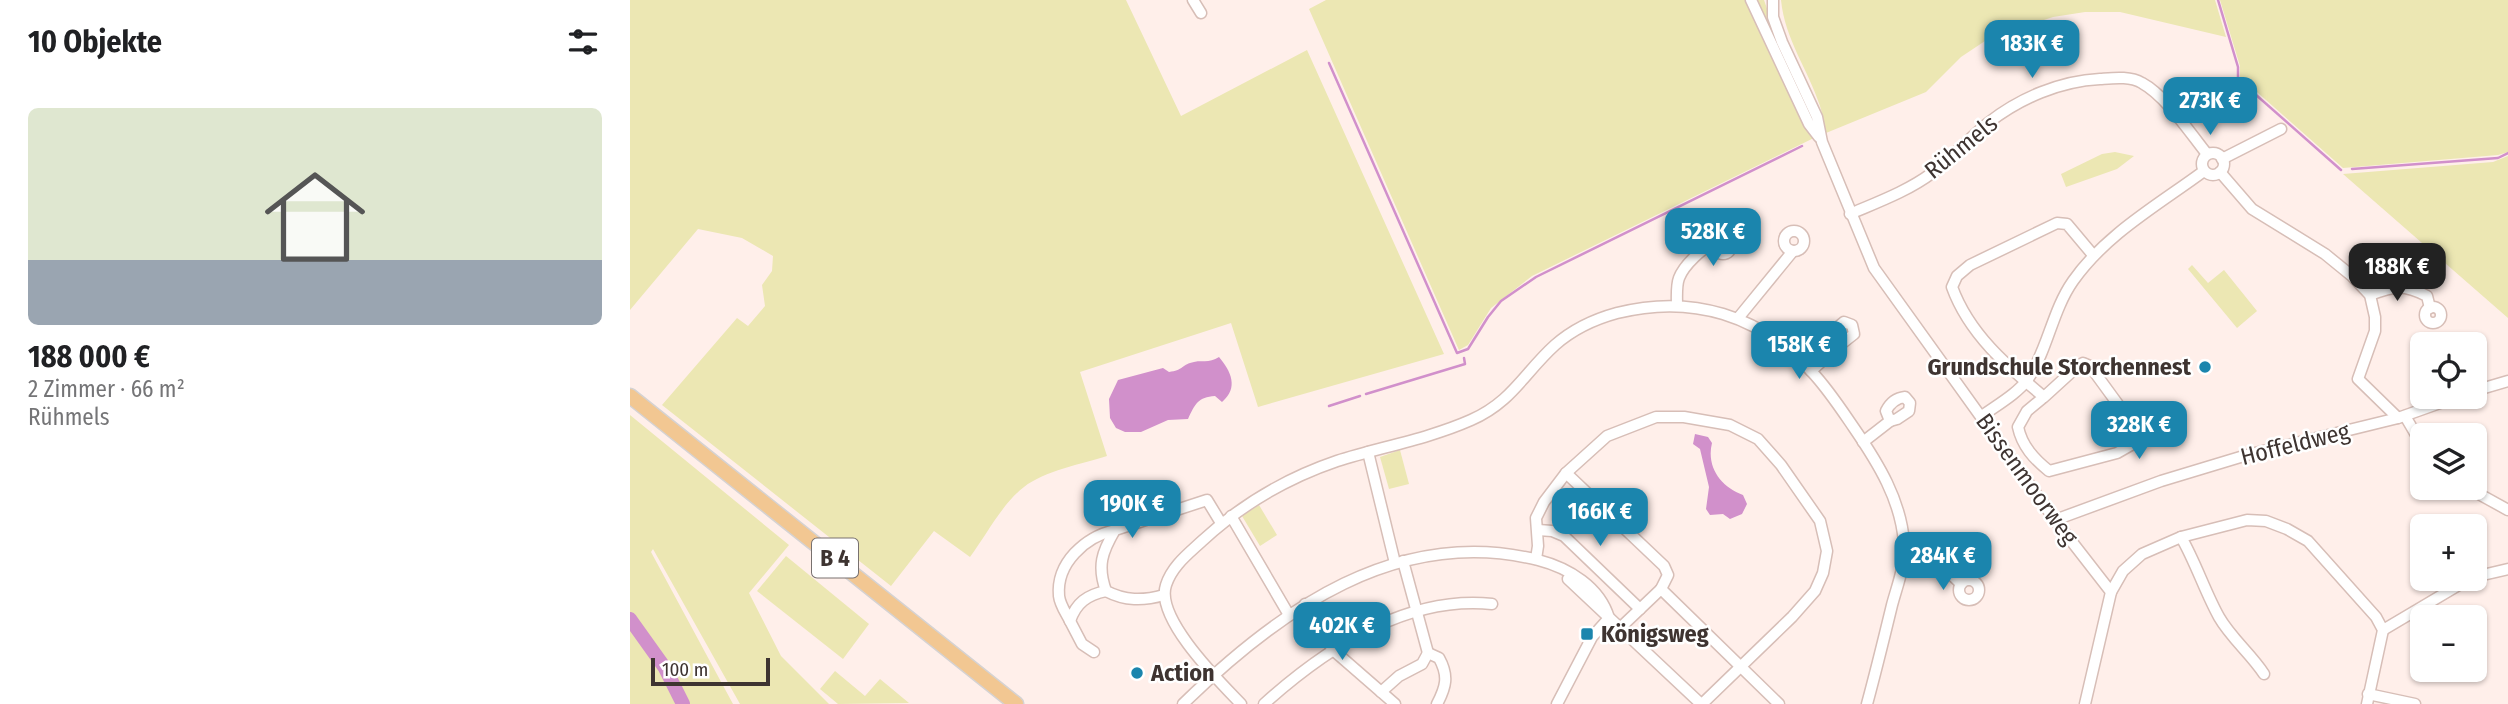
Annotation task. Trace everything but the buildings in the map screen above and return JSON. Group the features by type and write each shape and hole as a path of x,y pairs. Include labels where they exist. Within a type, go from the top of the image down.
{"main road":[{"name":"B 4","path":"630,396 1016,704"}],"street":[{"path":"1193,0 1201,13"},
{"path":"1751,0 1809,124 1822,142"},
{"name":"Bissenmoorweg","path":"1773,0 1773,17 1782,42 1817,117 1822,142 1874,268 2055,520 2111,592"},
{"name":"Rühmels","path":"1850,214 1930,174 1988,123 2021,102 2054,87 2080,80 2122,77 2141,83 2157,95 2207,154"},
{"path":"2222,159 2281,129"},
{"path":"2216,153 2222,159 2224,166 2220,172 2210,175 2204,171 2202,160 2207,154 2216,153"},
{"path":"1982,416 2026,382 2056,310 2093,255 2136,219 2204,171"},
{"path":"2220,172 2252,209 2325,254 2352,275 2371,295 2375,331 2358,379 2401,417 2410,429"},
{"path":"2044,397 1992,352 1963,310 1952,287 1957,276 1970,265 2057,223 2067,225 2093,255"},
{"path":"1676,306 1678,280 1682,273 1707,246 1716,243"},
{"path":"1739,317 1793,251"},
{"path":"2371,295 2408,286 2427,296 2430,308"},
{"path":"1241,704 1176,629 1167,612 1164,595 1165,585 1173,569 1226,520 1271,490 1306,472 1448,429 1492,408 1513,393 1557,343 1586,324 1617,313 1676,306 1702,308 1739,317 1773,337 1811,371 1863,442 1891,492 1900,518 1905,547 1901,573 1867,704"},
{"path":"1811,371 1840,345"},
{"path":"2087,363 2136,429 2138,441 2117,453 2049,471 2036,460 2021,440 2018,427 2027,411 2044,397 2078,366 2087,363"},
{"path":"2487,387 2508,381"},
{"name":"Hoffeldweg","path":"2055,520 2161,481 2423,409"},
{"path":"1184,704 1254,640 1305,604 1360,576 1399,562 1478,551 1515,554 1548,562 1575,584 1702,704 1815,591 1823,573 1827,551 1820,521 1781,465 1758,439 1714,420 1656,417 1606,436 1566,472 1536,518 1536,559"},
{"path":"1863,442 1890,421"},
{"path":"1368,452 1378,494 1428,653 1422,664 1399,676 1381,692"},
{"path":"1566,472 1664,566 1667,580 1661,589 1620,628"},
{"path":"2487,498 2508,510"},
{"path":"1094,653 1083,644 1059,596 1062,575 1068,560 1094,537 1207,500 1253,555 1289,615"},
{"path":"2085,704 2111,592 2123,571 2142,554 2181,537 2247,520 2266,522 2287,529 2308,541 2376,617 2383,630 2367,699 2415,704"},
{"path":"1106,591 1100,575 1103,550 1115,530"},
{"path":"1538,530 1552,531 1564,536 1640,609"},
{"path":"2181,537 2220,619 2264,674"},
{"path":"1905,547 1928,552 1961,584"},
{"path":"2487,574 2508,569"},
{"path":"1661,589 1779,704"},
{"path":"1070,621 1074,610 1083,600 1106,591 1124,599 1138,600 1164,595"},
{"path":"2383,630 2449,591"},
{"path":"1305,604 1333,650 1395,704"},
{"path":"1264,704 1302,671 1375,627 1416,612 1447,606 1492,604"},
{"path":"1557,704 1592,637 1609,618"},
{"path":"1428,653 1439,658 1447,678 1437,704"}],"shaded area":[{"path":"630,0 1126,0 1181,116 1307,50 1444,354 1258,407 1231,323 1080,372 1107,456 1052,472 1032,481 1016,494 1002,511 970,557 934,531 891,586 662,405 737,318 748,326 765,306 762,285 772,271 773,256 742,238 698,229 630,310"},
{"path":"1326,0 1764,0 1784,58 1820,135 1532,276 1491,308 1468,345 1459,350 1309,9"},
{"path":"1781,0 2215,0 2226,37 2120,12 2085,12 2053,17 1988,39 1961,57 1926,92 1826,133 1815,92 1787,28"},
{"path":"2220,0 2508,0 2508,152 2343,168 2240,77 2240,66"},
{"path":"2115,152 2134,156 2117,169 2066,187 2061,174 2102,154"},
{"path":"2508,156 2508,318 2343,174 2493,162"},
{"path":"2192,265 2208,283 2224,270 2257,311 2237,328 2188,269"},
{"path":"1219,357 1230,374 1232,385 1222,402 1215,396 1205,398 1195,405 1188,419 1168,420 1141,432 1125,432 1116,428 1110,418 1109,399 1118,380 1163,368 1169,372 1174,371 1190,363"},
{"path":"630,415 789,545 749,593 781,656 829,704 740,704 653,549 651,552 733,704 630,704"},
{"path":"1695,434 1708,437 1712,443 1711,460 1717,475 1728,487 1743,495 1747,504 1742,514 1730,519 1723,514 1710,515 1706,509 1709,487 1700,449 1693,444"},
{"path":"1400,450 1409,484 1389,489 1380,457"},
{"path":"1259,505 1277,535 1260,546 1242,516"},
{"path":"786,556 869,624 843,659 757,591"},
{"path":"835,671 865,696 880,679 909,703 838,704 820,689"}],"waterway":[{"path":"2218,0 2238,67 2238,79 2341,170"},
{"path":"1329,63 1457,353 1468,349 1501,301 1536,277 1802,146"},
{"path":"2352,169 2498,158 2508,153"},
{"path":"1366,394 1465,364 1464,358"},
{"path":"1329,406 1360,396"},
{"path":"630,619 665,668 683,704"}],"place":[{"name":"Grundschule Storchennest","path":"2205,367"},
{"name":"Königsweg","path":"1587,634"},
{"name":"Action","path":"1137,673"}]}
